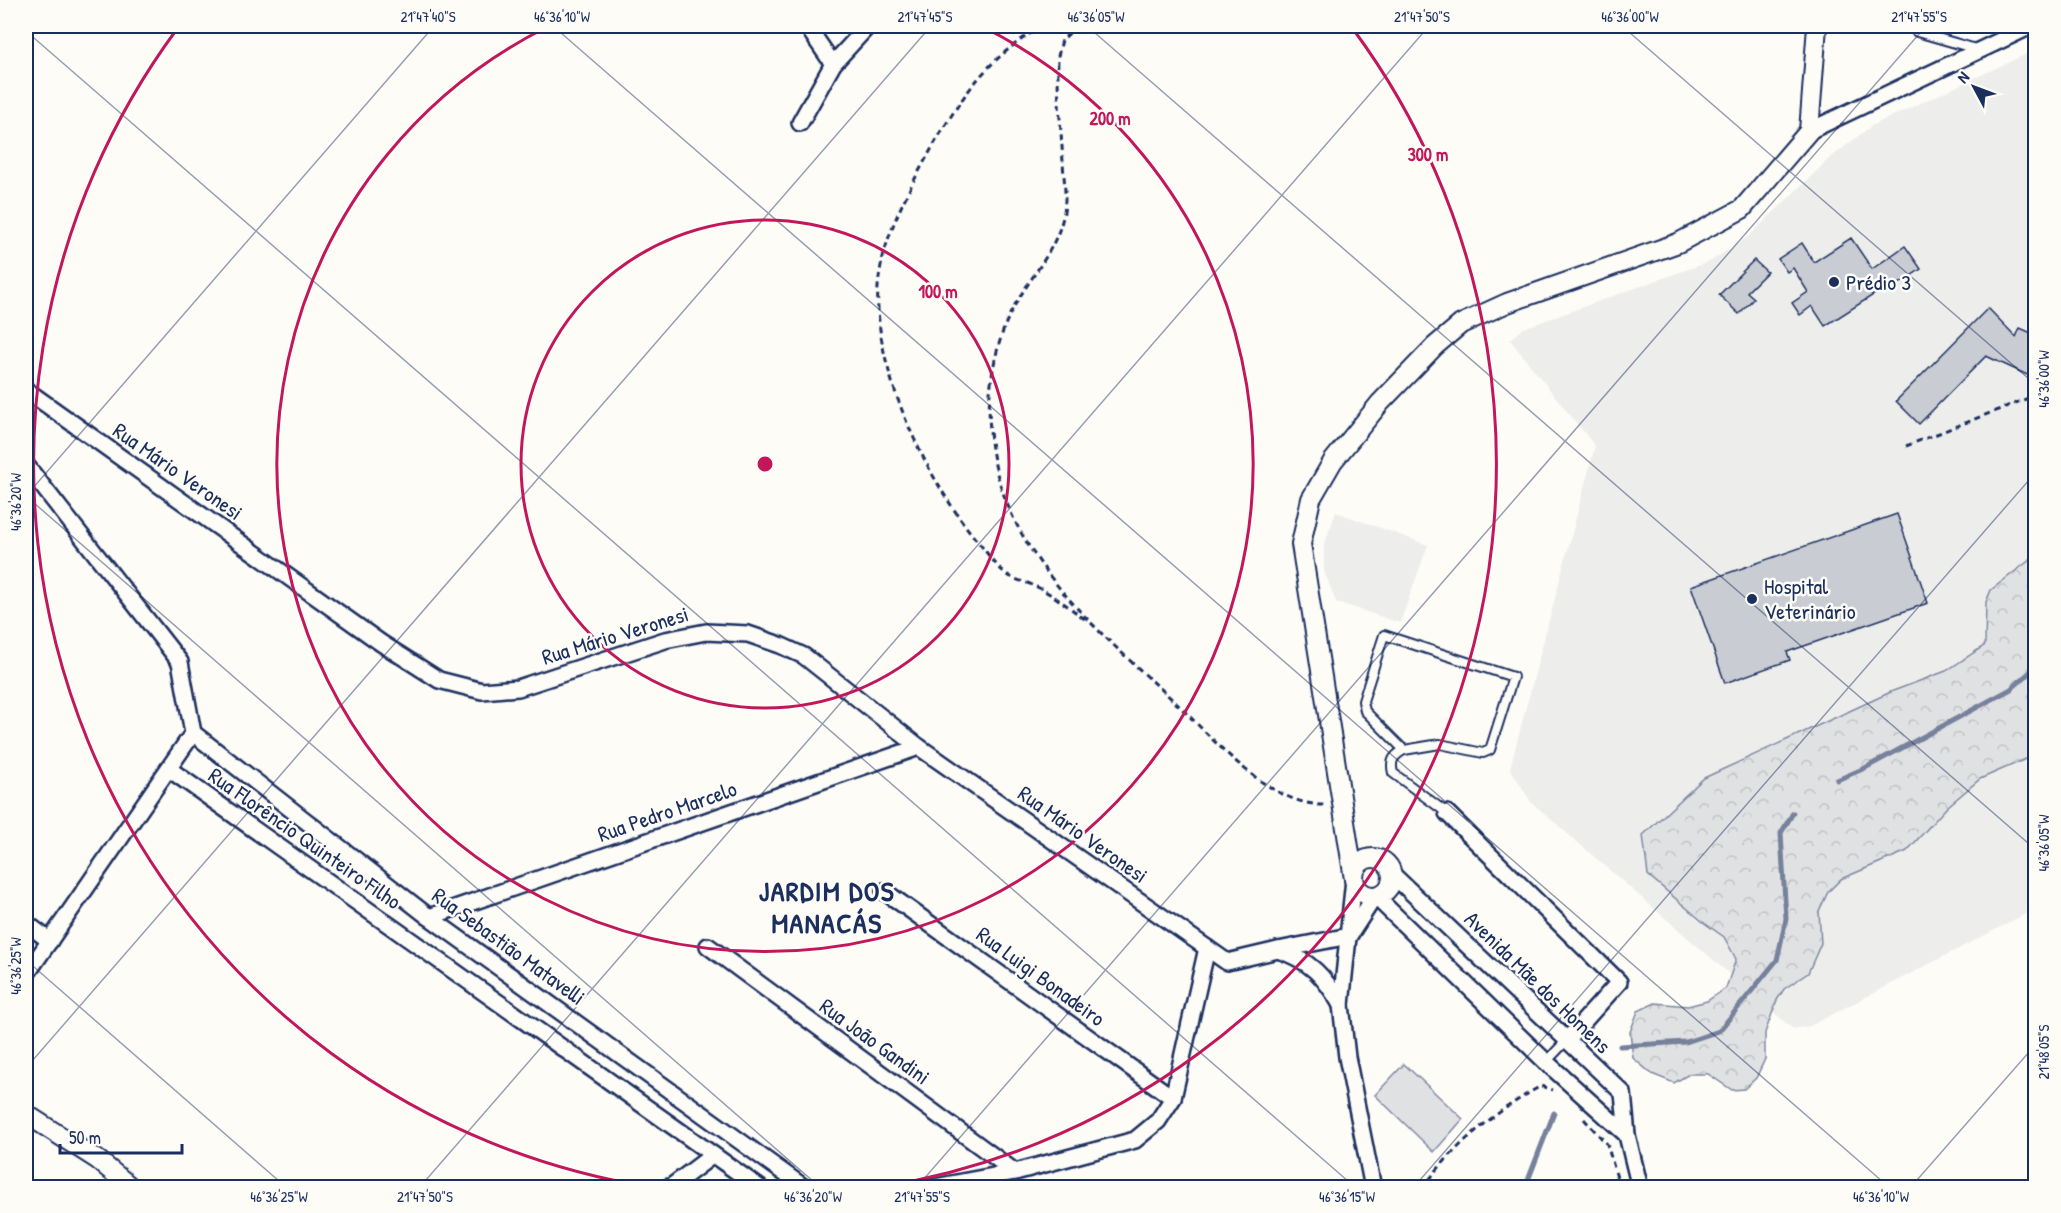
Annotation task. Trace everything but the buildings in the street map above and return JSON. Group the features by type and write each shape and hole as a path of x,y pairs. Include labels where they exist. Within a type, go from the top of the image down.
{"street":[{"path":"807,26 833,64"},
{"path":"800,123 833,64 868,26"},
{"path":"1809,131 1817,26"},
{"path":"1346,828 1373,858 1385,862 1391,873 1390,885 1381,894 1375,896 1363,894 1354,879 1301,544 1311,499 1333,461 1380,403 1435,346 1461,324 1507,303 1678,243 1742,209 1809,131 2031,26"},
{"name":"Rua Mário Veronesi","path":"26,390 381,643 439,680 482,691 518,688 665,640 706,632 748,633 804,656 920,747 1227,962 1349,936"},
{"path":"26,465 180,662 193,733 26,975"},
{"name":"Rua Sebastião Matavelli","path":"193,733 429,916 805,1188"},
{"name":"Rua Pedro Marcelo","path":"429,916 920,747"},
{"name":"Rua Florêncio Quinteiro Filho","path":"169,769 760,1188"},
{"path":"1447,813 1619,981 1567,1040"},
{"path":"1373,858 1357,866 1354,879 1341,1005 1347,1057 1373,1188"},
{"name":"Avenida Mãe dos Homens","path":"1391,873 1623,1093 1627,1135 1640,1188"},
{"name":"Rua Luigi Bonadeiro","path":"884,891 1173,1098"},
{"path":"1349,936 1375,896"},
{"path":"1375,896 1546,1062 1627,1135"},
{"path":"26,924 50,941"},
{"name":"Rua João Gandini","path":"708,946 1015,1172"},
{"path":"929,1188 1015,1172 1135,1140 1158,1121 1173,1098 1207,948"},
{"path":"1278,950 1297,956 1313,966 1328,982 1341,1005"},
{"path":"26,1114 98,1160 132,1188"},
{"path":"666,1188 672,1186 713,1155"}],"lane":[{"path":"1909,26 1917,32 1978,50"},
{"path":"1404,750 1363,706 1384,635 1513,676 1490,750 1483,753 1440,744 1404,750 1394,756 1391,764 1393,773 1447,813"},
{"path":"1546,1062 1567,1040"}],"path":[{"path":"1043,26 1014,44 981,73 951,116 912,184 887,243 878,286 881,340 900,401 924,457 954,510 982,548 1009,577 1036,586 1092,625"},
{"path":"1077,26 1062,40 1058,57 1064,191 1063,217 1055,241 1006,321 992,369 989,414 992,462 1005,503 1027,545 1055,584 1092,625 1244,767 1278,794 1311,805 1342,805"},
{"path":"1906,446 2036,395"},
{"path":"1423,1188 1465,1141 1506,1106 1541,1086 1555,1091"},
{"path":"1577,1110 1607,1144 1620,1188"}],"shaded area":[{"path":"2035,50 2035,909 1810,1026 1793,1029 1531,802 1510,768 1595,446 1510,340 1524,328 1711,261 1749,236 1829,159 1871,126"},
{"path":"1336,512 1428,545 1400,623 1336,602 1324,571 1324,545"}],"green space":[{"path":"2035,556 2035,755 1980,779 1947,807 1907,851 1841,879 1828,892 1819,911 1821,943 1808,973 1784,989 1777,1000 1765,1033 1765,1059 1756,1078 1744,1089 1732,1090 1708,1074 1689,1074 1674,1083 1652,1074 1633,1058 1630,1032 1638,1011 1655,1003 1688,1006 1707,1001 1726,988 1736,959 1724,937 1648,875 1643,835 1704,778 1893,691 1946,671 1985,645 1986,602 1991,590"},
{"path":"1404,1064 1463,1119 1434,1152 1375,1095"}],"waterway":[{"path":"1837,780 1865,768 2011,689 2036,667"},
{"path":"1620,1046 1686,1042 1719,1031 1777,960 1786,919 1781,833 1793,813"},
{"path":"1525,1188 1554,1113"}],"place":[{"name":"Prédio 3","path":"1834,282"},
{"name":"Hospital Veterinário","path":"1752,599"}],"district":[{"name":"JARDIM DOS MANACÁS","path":"827,907"}]}
